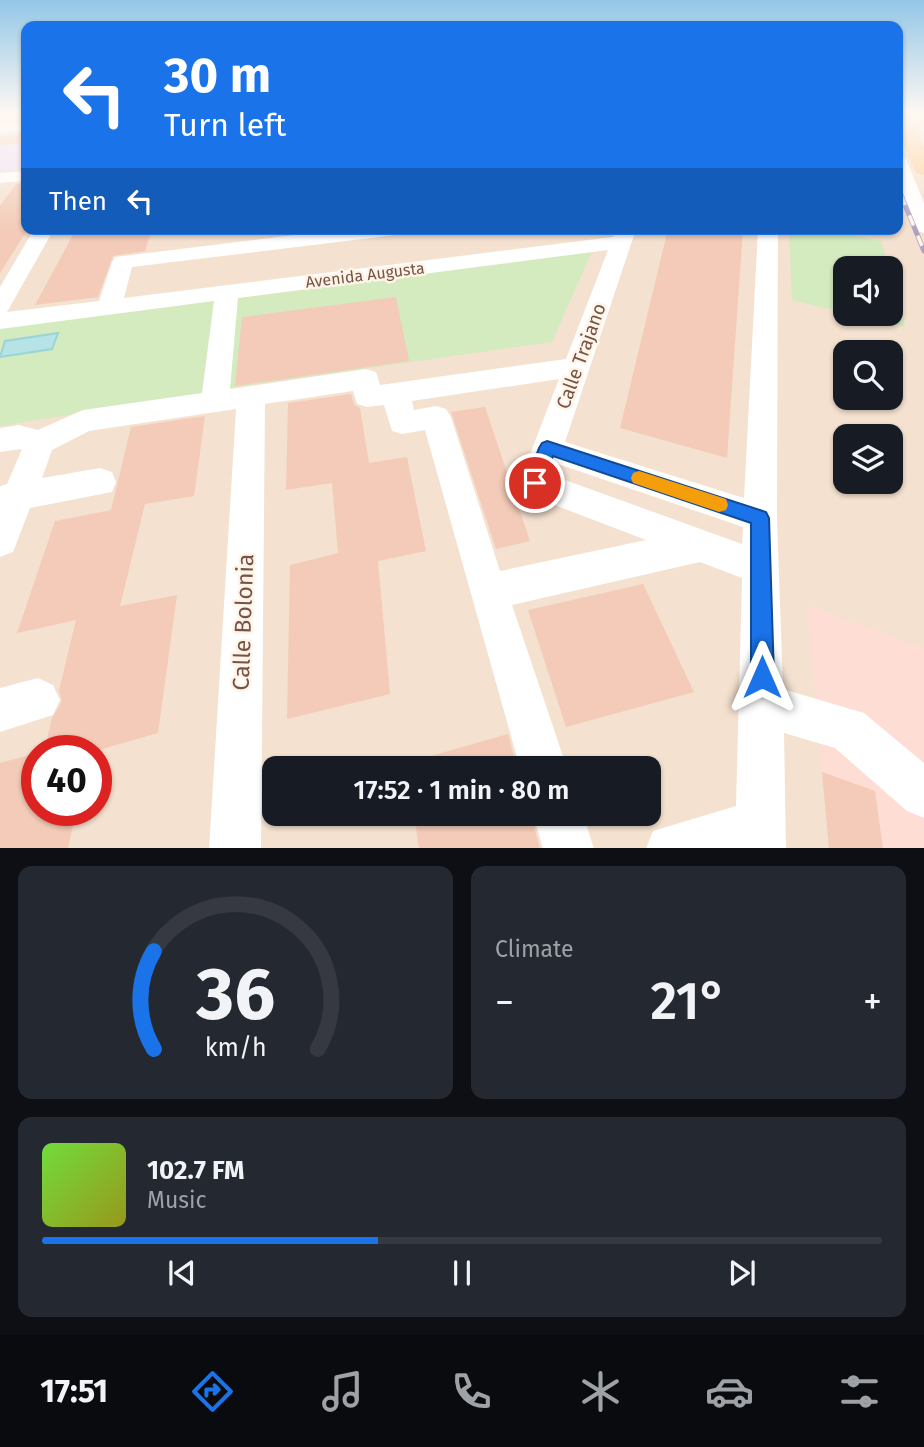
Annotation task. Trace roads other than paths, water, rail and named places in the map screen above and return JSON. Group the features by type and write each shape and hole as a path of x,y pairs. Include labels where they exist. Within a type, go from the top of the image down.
{"street":[{"path":"903,172 924,227"},
{"path":"0,178 21,176"},
{"path":"0,307 41,235"},
{"path":"171,256 176,235"},
{"path":"109,307 123,262 293,235"},
{"path":"678,848 760,837 760,518 768,235"},
{"name":"Avenida Augusta","path":"0,321 624,236"},
{"name":"Calle Trajano","path":"624,236 535,483 701,545"},
{"name":"Calle Bolonia","path":"227,292 233,398 235,848"},
{"path":"0,541 9,498 40,442 83,421 366,379 367,397 577,367"},
{"path":"396,393 402,423 436,417 539,756"},
{"path":"0,440 19,437 40,442"},
{"path":"547,448 760,518"},
{"path":"9,498 100,482"},
{"path":"488,592 701,545 761,568"},
{"path":"762,705 848,729 924,794"},
{"path":"562,826 569,848"}],"water":[{"path":"58,333 52,349 0,357 5,341"}],"railway":[{"path":"903,200 924,251"}]}
